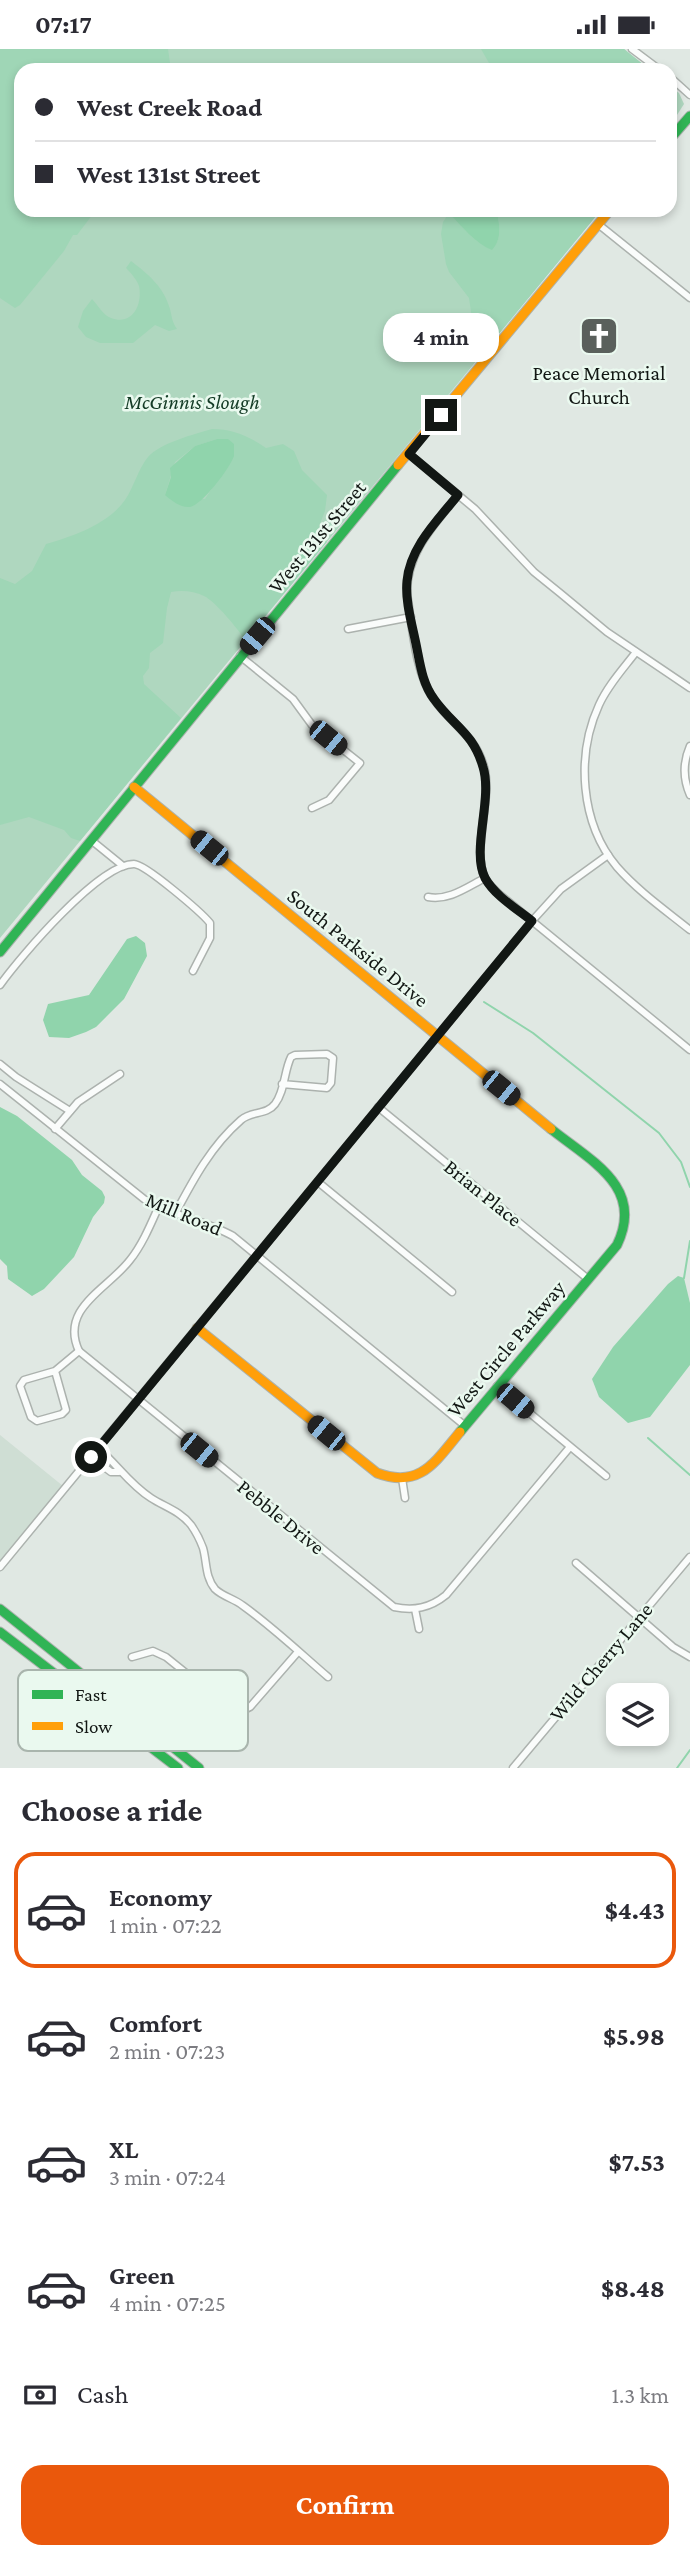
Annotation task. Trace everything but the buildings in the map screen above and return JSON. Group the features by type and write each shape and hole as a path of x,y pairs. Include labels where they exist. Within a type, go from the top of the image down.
{"main road":[{"path":"677,131 690,116"},
{"name":"West 131st Street","path":"0,952 240,656 604,217"},
{"name":"South Parkside Drive","path":"134,786 607,1174 622,1191 627,1209 625,1228"},
{"name":"West Circle Parkway","path":"402,1478 423,1473 431,1467 617,1245 625,1228"},
{"path":"197,1328 369,1469 379,1475 402,1478"},
{"path":"0,1609 77,1670"},
{"path":"0,1632 50,1670"},
{"path":"156,1751 178,1768"},
{"path":"179,1751 200,1768"}],"street":[{"path":"632,49 651,63"},
{"path":"598,224 690,298"},
{"path":"409,454 475,509 534,572 607,632 690,688"},
{"path":"458,495 425,537 412,561 407,580 411,617 426,687 441,708 467,733 485,771 481,853 485,878 499,894 690,1050"},
{"path":"348,629 411,617"},
{"path":"636,652 600,703 594,719 584,765 589,808 608,855 636,885 690,930"},
{"path":"240,656 293,699 312,725 360,764 329,800 312,808"},
{"path":"690,746 684,769 690,795"},
{"path":"91,840 123,866"},
{"path":"0,1567 532,921 561,889 608,855"},
{"path":"0,985 64,911 93,886 123,866 141,866 210,923 210,938 193,971"},
{"path":"429,897 438,899 452,895 485,878"},
{"path":"175,1214 214,1148 241,1119 275,1105 289,1061 295,1055 327,1054 333,1058 331,1083 327,1088 282,1084"},
{"path":"0,1064 70,1111"},
{"path":"55,1129 78,1102 120,1074"},
{"name":"Mill Road","path":"0,1084 158,1208 219,1228 257,1255 464,1425"},
{"name":"Brian Place","path":"378,1107 588,1279"},
{"path":"318,1182 452,1292"},
{"path":"55,1371 66,1410 62,1414 37,1422 32,1417 20,1387 24,1380 55,1371 79,1351 73,1335 77,1315 133,1257 158,1208"},
{"name":"Pebble Drive","path":"79,1351 384,1601 394,1607 415,1609"},
{"path":"497,1386 606,1476"},
{"path":"419,1629 415,1609 437,1602 446,1595 570,1447"},
{"path":"98,1448 118,1465 119,1472"},
{"path":"91,1457 111,1472 119,1472 151,1498 174,1510 188,1522 204,1550 212,1585 241,1604 328,1677"},
{"path":"402,1478 405,1498"},
{"name":"Wild Cherry Lane","path":"513,1768 690,1557"},
{"path":"576,1563 673,1647 690,1657"},
{"path":"132,1657 153,1651 166,1657 182,1670"},
{"path":"248,1708 297,1653"}],"shaded area":[{"path":"0,49 168,49 170,63 14,63 14,217 91,217 77,235 73,235 64,251 20,305 15,308 0,298"},
{"path":"481,49 624,49 641,63 489,63"},
{"path":"446,217 453,217 475,239 492,249 499,236 498,217 595,217 488,347 473,325 469,298 449,272 441,234"},
{"path":"453,217 498,217 499,236 492,250 469,234"},
{"path":"131,261 160,288 177,329 169,331 155,325 133,343 100,343 86,337 78,327 83,311 92,299 108,317 118,320 130,316 137,307 139,286 126,268"},
{"path":"212,429 233,432 266,448 283,444 294,451 302,470 327,495 319,526 327,542 245,640 209,599 192,592 171,592 163,643 150,653 149,668 143,676 144,684 181,718 80,841 71,838 64,830 29,817 0,825 0,578 15,584 32,571 46,544 90,528 109,516 125,500 153,452 169,443","holes":["217,439 234,455 205,499 165,495 175,462 195,446"]},
{"path":"217,439 228,439 234,444 234,456 208,493 190,507 180,505 165,495 171,477 170,468 195,446"},
{"path":"136,936 145,943 147,956 124,999 96,1027 69,1038 49,1037 43,1020 48,1004 89,995 127,939"},
{"path":"0,1107 17,1116 72,1160 82,1175 102,1191 105,1197 74,1257 44,1289 32,1296 8,1279 7,1266 0,1259"},
{"path":"678,1276 684,1278 690,1303 690,1365 650,1417 628,1423 599,1397 592,1379 613,1347"},
{"path":"0,1435 63,1486 0,1561"}],"green space":[{"name":"McGinnis Slough","path":"0,49 624,49 641,63 14,63 14,217 595,217 0,938"},
{"path":"677,92 679,93 684,104 677,115"}],"waterway":[{"path":"484,1002 533,1033 659,1133 681,1162 690,1187"},
{"path":"684,1278 690,1241"},
{"path":"648,1438 690,1475"},
{"path":"677,1768 690,1750"}],"traffic: fast":[{"path":"677,131 690,116"},
{"path":"0,952 398,465"},
{"path":"460,1432 617,1245 624,1225 624,1207 619,1191 610,1177 551,1129"},
{"path":"0,1609 76,1670"},
{"path":"0,1632 50,1670"},
{"path":"156,1751 178,1768"},
{"path":"178,1751 199,1768"}],"traffic: slow":[{"path":"398,465 604,217"},
{"path":"134,787 551,1129"},
{"path":"197,1328 377,1473 405,1478 416,1475 434,1462 460,1432"}],"place":[{"name":"Peace Memorial Church","path":"599,336"}],"route":[{"path":"91,1457 532,921 499,894 485,878 481,853 485,771 467,733 441,708 426,687 411,617 407,580 412,561 425,537 458,495 409,454 441,415"}]}
